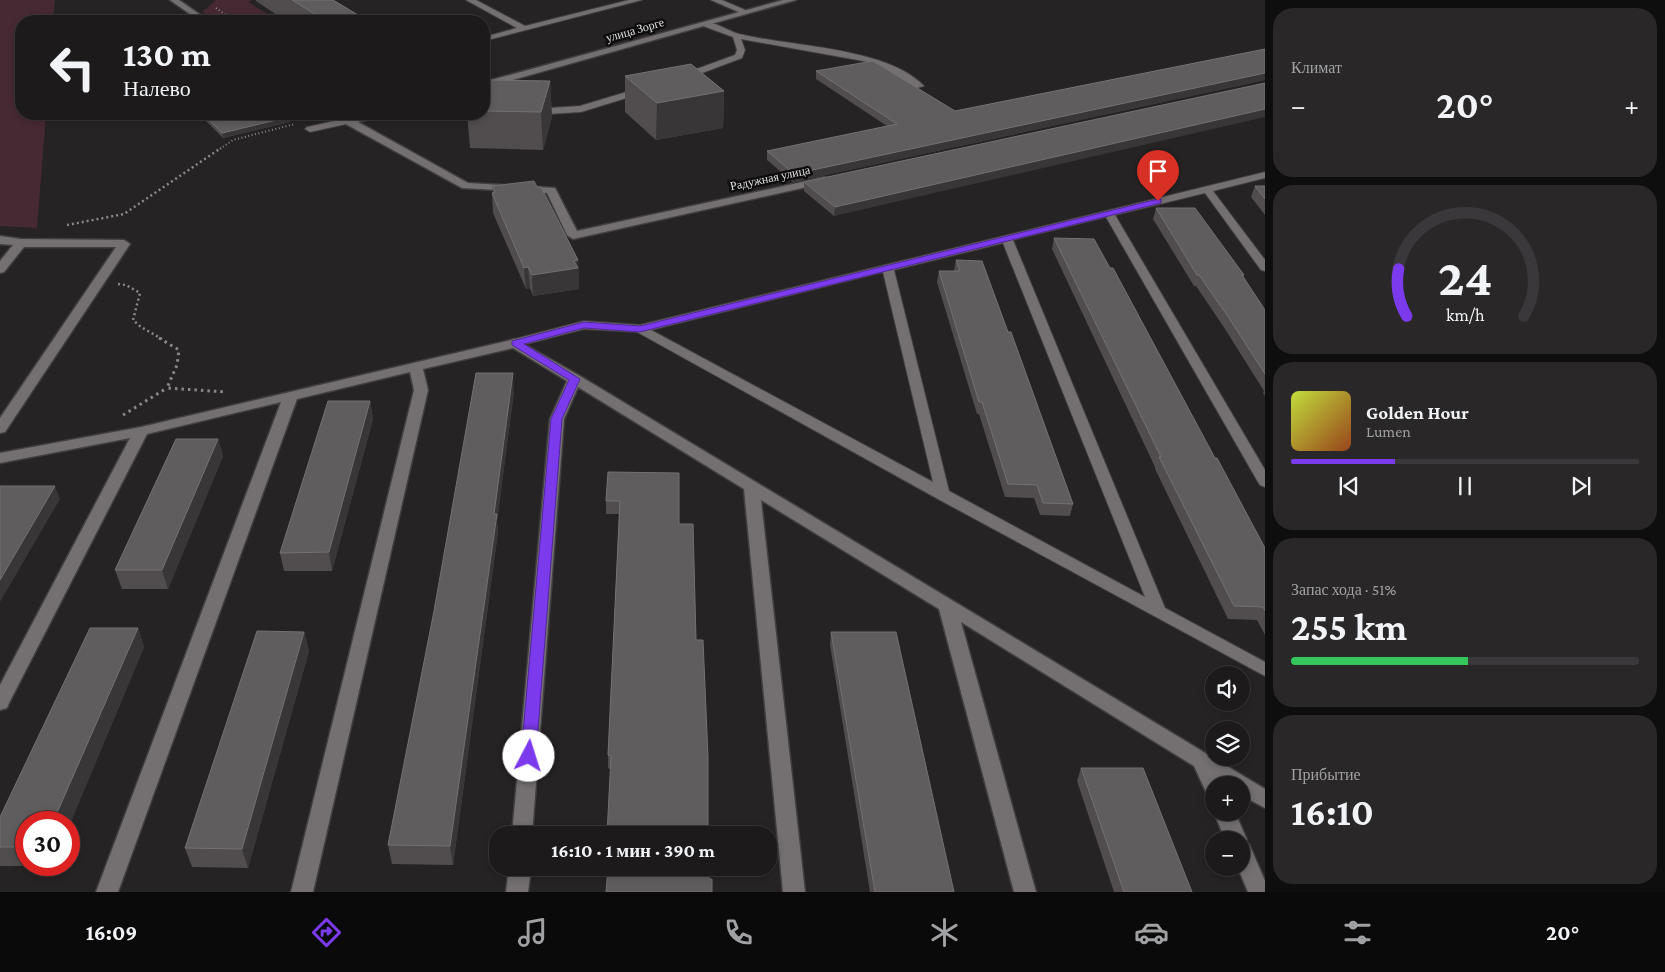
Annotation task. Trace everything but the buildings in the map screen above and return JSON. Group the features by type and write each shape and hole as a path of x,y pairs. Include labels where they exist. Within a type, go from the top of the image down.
{"street":[{"path":"174,0 196,15"},
{"name":"улица Зорге","path":"490,83 792,0"},
{"path":"348,121 352,120"},
{"name":"Радужная улица","path":"348,121 466,186 551,190 573,235 836,178"},
{"path":"0,240 21,243 124,244 0,429"},
{"path":"0,269 21,243"},
{"path":"0,458 141,431 515,343 1265,799"},
{"path":"302,892 421,390 416,367"},
{"path":"523,826 557,419 574,379"},
{"path":"107,892 290,397"},
{"path":"0,703 141,431"},
{"path":"752,487 794,892"},
{"path":"947,606 1025,892"},
{"path":"1201,760 1208,776"},
{"path":"1250,872 1259,892"},
{"path":"518,892 519,876"}],"lane":[{"path":"470,0 525,28"},
{"path":"490,37 638,0"},
{"path":"716,0 746,12"},
{"path":"706,24 736,36 876,62 887,66 920,86"},
{"path":"671,81 739,56 741,50 736,36"},
{"path":"519,112 581,109 652,87"},
{"path":"310,129 348,121"},
{"path":"515,343 584,325 640,329 1265,175"},
{"path":"1207,190 1265,268"},
{"path":"1109,213 1265,482"},
{"path":"1007,238 1158,610"},
{"path":"888,268 943,496"},
{"path":"640,329 1265,670"}],"path":[{"path":"212,5 226,15"},
{"path":"60,226 124,214 232,140 297,123"},
{"path":"100,281 126,285 140,293 133,320 137,325 169,342 178,350 177,365 167,388 233,393"}],"shaded area":[{"path":"0,0 55,0 54,15 15,15 15,120 46,120 37,228 0,226"},
{"path":"216,0 252,0 248,2 269,15 207,15 202,12"}],"route":[{"path":"529,756 557,419 574,379 515,343 584,325 640,329 1158,201"}]}
